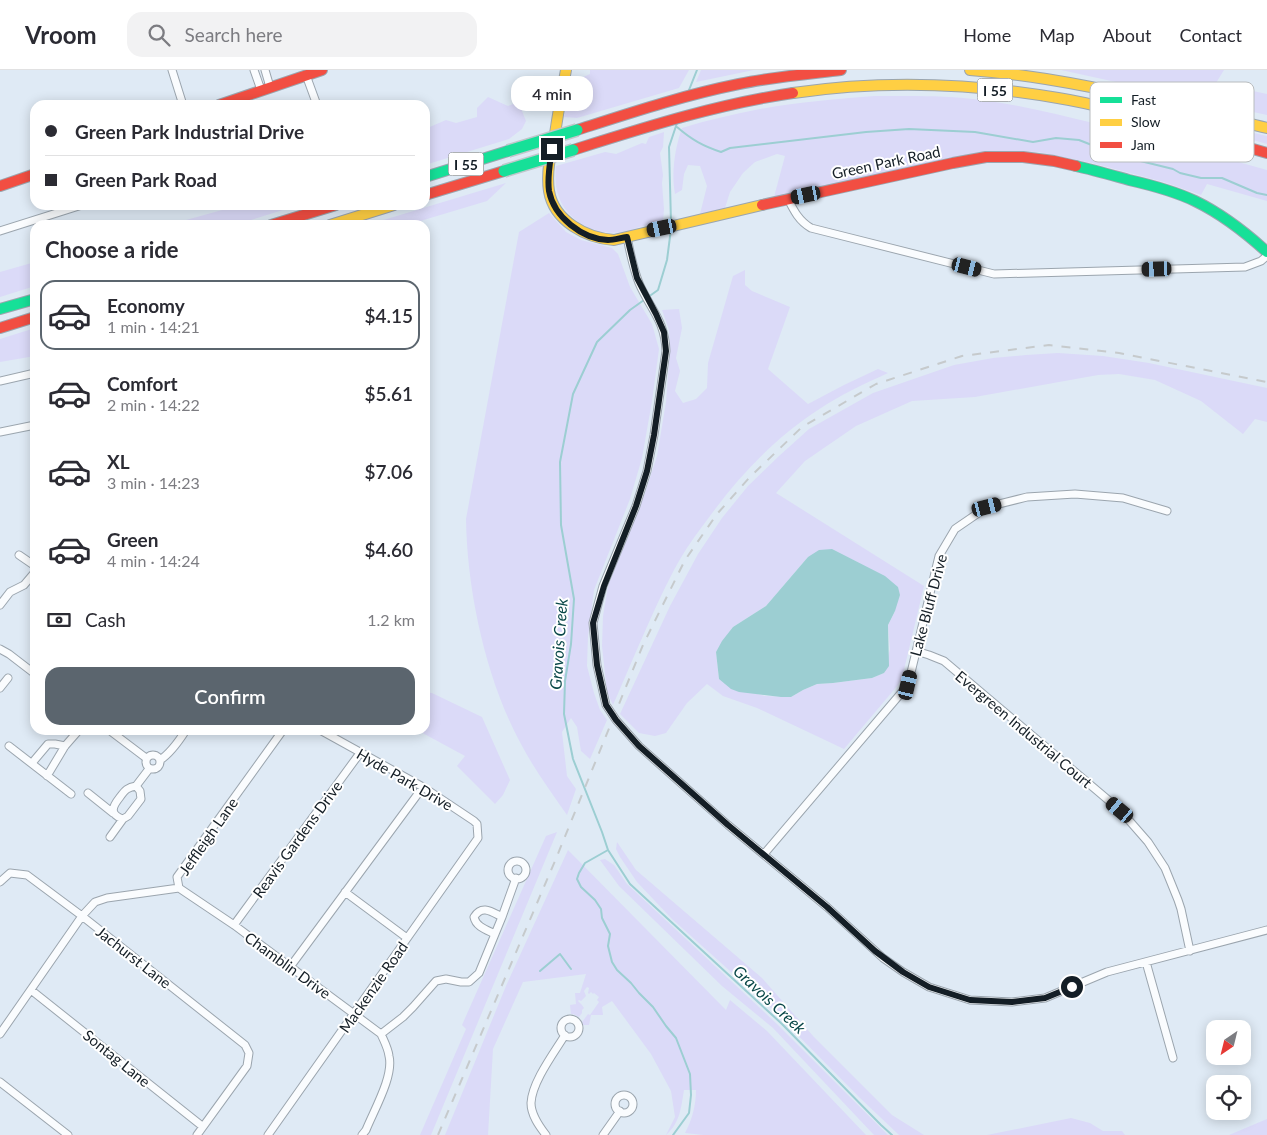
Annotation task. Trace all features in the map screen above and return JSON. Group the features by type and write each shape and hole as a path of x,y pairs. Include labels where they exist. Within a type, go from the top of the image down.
{"main road":[{"path":"239,100 266,88 322,70"},
{"name":"Green Park Road","path":"566,70 548,184 555,207 563,217 573,227 590,236 614,240 788,199 980,158 1014,157 1052,160 1074,165 1147,184 1180,195 1206,206 1233,223 1267,254"},
{"name":"I 55","path":"430,175 649,108 725,87 772,78 841,70"},
{"name":"I 55","path":"970,70 1024,75 1090,88"},
{"name":"I 55","path":"430,193 641,129 718,107 769,96 841,87 913,85 984,88 1090,105"},
{"name":"I 55","path":"1254,125 1267,128"},
{"name":"I 55","path":"1254,149 1267,153"},
{"path":"0,186 30,176"},
{"path":"287,220 320,210"},
{"path":"346,220 378,210"},
{"path":"0,310 30,301"},
{"path":"0,328 30,319"}],"street":[{"path":"172,70 181,100"},
{"path":"254,70 266,88"},
{"path":"265,70 266,88"},
{"path":"306,75 315,100"},
{"path":"788,199 798,217 811,228 994,274 1245,267 1261,261 1267,254"},
{"path":"35,220 66,210"},
{"path":"0,231 30,221"},
{"path":"627,237 636,274 664,332 666,351 647,471 636,506 604,586 593,623 597,665 606,705 616,720 639,746 728,825 827,907 883,958 929,987 970,1000 1012,1002 1045,998 1106,972 1267,930"},
{"path":"0,381 30,374"},
{"path":"0,432 30,425"},
{"name":"Lake Bluff Drive","path":"764,854 908,685 939,556 955,529 987,507 1027,497 1076,494 1123,498 1167,511"},
{"path":"19,555 30,563"},
{"path":"0,605 10,592 24,585 30,578"},
{"path":"0,649 30,670"},
{"name":"Evergreen Industrial Court","path":"916,652 944,661 1120,810 1148,842 1165,868 1181,910 1190,950"},
{"path":"0,688 8,678"},
{"path":"46,776 65,746 75,735"},
{"path":"116,735 146,758"},
{"path":"146,758 146,765 149,768 154,770 158,768 160,760 174,748 183,735"},
{"name":"Jeffleigh Lane","path":"0,1034 82,916 95,902 107,898 179,888 177,877 279,735"},
{"name":"Hyde Park Drive","path":"329,735 423,787 474,821 477,824 478,838"},
{"path":"32,764 48,744 65,746"},
{"path":"9,746 71,794"},
{"name":"Reavis Gardens Drive","path":"234,925 360,753"},
{"path":"146,758 153,755 157,756 160,760"},
{"path":"113,813 113,805 125,790 131,786 136,786 149,768"},
{"path":"110,837 141,799 140,791 136,786"},
{"path":"290,967 423,787"},
{"path":"88,794 117,817 123,819"},
{"name":"Mackenzie Road","path":"268,1135 478,838"},
{"name":"Jachurst Lane","path":"0,882 10,873 27,875 246,1045 248,1053 247,1066 202,1126"},
{"path":"362,1135 366,1130 388,1079 389,1055 381,1034 404,1017 436,981 446,979 469,982 480,973 516,878"},
{"name":"Chamblin Drive","path":"179,888 234,925 381,1034"},
{"path":"346,892 408,938"},
{"path":"495,934 479,926 475,922 474,917 481,910 486,910 502,917"},
{"path":"1146,962 1173,1058"},
{"name":"Sontag Lane","path":"31,990 202,1126"},
{"path":"546,1135 534,1117 531,1103 535,1084 565,1035"},
{"path":"0,1082 68,1135"},
{"path":"603,1135 620,1111"},
{"path":"197,1135 202,1126"}],"shaded area":[{"path":"590,70 689,70 679,88 577,118 564,117 573,77 581,78 590,74"},
{"path":"701,70 754,70 696,82"},
{"path":"1061,70 1224,70 1217,82 1116,82"},
{"path":"1254,91 1267,94 1267,115 1254,112"},
{"path":"875,96 969,98 1040,110 1090,122 1090,162 1238,162 1267,170 1267,201 1207,184 1201,195 1164,182 1092,163 1038,152 1014,151 979,152 774,197 785,156 777,154 755,162 743,173 730,192 725,208 700,214 707,186 700,166 688,165 684,174 682,190 675,194 673,178 674,161 682,128 731,115 818,101"},
{"path":"488,97 508,106 525,99 522,111 526,121 522,129 509,139 430,163 430,127 446,120 456,123 477,117 477,108"},
{"path":"664,132 663,147 660,153 663,175 663,222 621,232 602,232 576,220 563,206 558,193 556,166 605,152 616,154 642,143 646,144 649,137"},
{"path":"1254,133 1267,136 1267,144 1254,140"},
{"path":"506,183 487,201 424,220 384,220 417,210 430,210 430,206"},
{"path":"222,210 283,210 251,220 186,220"},
{"path":"549,213 566,232 581,240 612,248 618,254 630,287 652,324 659,349 642,458 630,499 594,590 588,636 587,666 600,710 607,720 590,759 581,751 577,727 571,718 562,732 567,776 576,789 567,815 526,753 509,719 488,664 470,576 466,519 519,232"},
{"path":"30,263 30,288 0,297 0,272"},
{"path":"745,270 745,285 752,291 790,307 768,369 808,404 878,369 888,373 843,395 802,421 759,458 733,486 700,529 678,563 650,620 613,705 607,692 602,646 603,616 608,586 645,493 657,456 666,402 670,349 669,330 662,310 679,309 682,328 676,358 680,371 675,391 683,403 696,399 707,388 708,363 733,276"},
{"path":"30,330 30,357 0,362 0,339"},
{"path":"1058,353 1103,356 1149,363 1267,388 1267,422 1255,419 1243,434 1201,401 1155,380 1119,374 1098,375 975,397 912,401 856,426 805,461 776,493 924,586 902,678 898,685 844,749 757,708 723,696 707,684 687,703 666,733 655,736 639,733 620,714 670,606 698,554 722,518 748,486 809,429 873,393 954,365 993,358","holes":["808,557 895,611 888,625 890,649 884,673 872,678 817,684 791,697 765,696 719,679 716,652 733,627 766,606"]},
{"path":"832,549 885,576 898,587 900,595 888,625 889,666 884,673 872,678 817,684 791,697 739,692 731,689 719,679 716,652 722,641 733,627 766,606 808,557 819,550"},
{"path":"430,693 482,717 510,780 503,795 495,804 457,766 465,756 426,735 430,735"},
{"path":"557,832 431,1135 420,1135 466,1029 462,1025 546,836"},
{"path":"617,842 636,870 762,978 814,1037 892,1115 924,1135 899,1135 757,994 672,919 637,882 616,849"},
{"path":"568,850 726,1010 730,1000 767,1031 866,1135 703,1135 685,1133 693,1112 696,1090 684,1090 677,1120 666,1135 675,1117 671,1091 651,1054 612,1001 602,1007 603,1015 591,1015 589,1025 583,1025 582,1022 588,1014 590,1015 599,1002 597,1000 599,997 591,992 589,994 589,988 587,987 584,991 586,996 581,1001 578,1001 584,1008 582,1013 579,1017 571,1014 570,1005 576,1004 575,993 580,993 586,974 523,982 493,1049 488,1135 445,1135 506,986"},
{"path":"605,859 614,865 627,884 777,1024 888,1135 874,1135 773,1028 722,986 619,886 600,860"},
{"path":"1071,1118 1090,1123 1103,1131 1122,1131 1125,1135 987,1135"},
{"path":"1267,1119 1267,1135 1229,1135"}],"waterway":[{"name":"Gravois Creek","path":"689,90 697,70"},
{"name":"Gravois Creek","path":"671,222 669,147 677,123"},
{"path":"677,127 698,142 721,152 730,148 866,132 909,129 975,132 1033,142 1056,138 1079,140 1090,144"},
{"path":"1144,162 1201,178 1222,178 1257,193 1267,195"},
{"name":"Gravois Creek","path":"671,229 667,260 658,290 630,310 597,342 573,394 560,462 561,525 574,599 571,644 565,681 564,714 573,759 608,850 630,884 782,1024 892,1135"},
{"path":"608,850 585,863 577,879 581,887 595,900 601,909 602,918 610,934 608,946 612,962 617,970 653,1007 676,1038 690,1074 691,1095 689,1113 673,1135"},
{"path":"540,971 560,954 571,969"}],"railway":[{"path":"438,1135 555,861 643,645 685,560 717,514 749,478 802,427 876,384 962,356 1049,345 1119,353 1267,382"}],"traffic: fast":[{"path":"508,151 577,130"},
{"path":"504,171 573,150"},
{"path":"430,175 508,151"},
{"path":"1076,166 1162,189 1195,201 1233,224 1267,252"},
{"path":"0,309 30,300"}],"traffic: slow":[{"path":"566,70 549,162 548,184 552,202 557,211 573,226 593,236 614,240 762,205"},
{"path":"970,70 1090,87"},
{"path":"793,93 859,86 959,86 1025,93 1090,104"},
{"path":"1254,125 1267,128"},
{"path":"346,220 378,210"}],"traffic: jam":[{"path":"234,100 322,70"},
{"path":"577,130 718,88 764,79 841,70"},
{"path":"573,150 737,103 793,93"},
{"path":"1254,149 1267,153"},
{"path":"762,205 986,157 1023,157 1076,166"},
{"path":"430,193 504,171"},
{"path":"0,186 30,176"},
{"path":"287,220 320,210"},
{"path":"0,328 30,319"}],"route":[{"path":"552,149 548,184 555,207 573,227 590,236 607,240 627,237 637,278 661,324 665,340 665,360 647,471 636,506 604,586 593,623 597,665 606,705 616,720 639,746 728,825 827,907 883,958 903,972 929,987 970,1000 1012,1002 1045,998 1072,987"}]}
